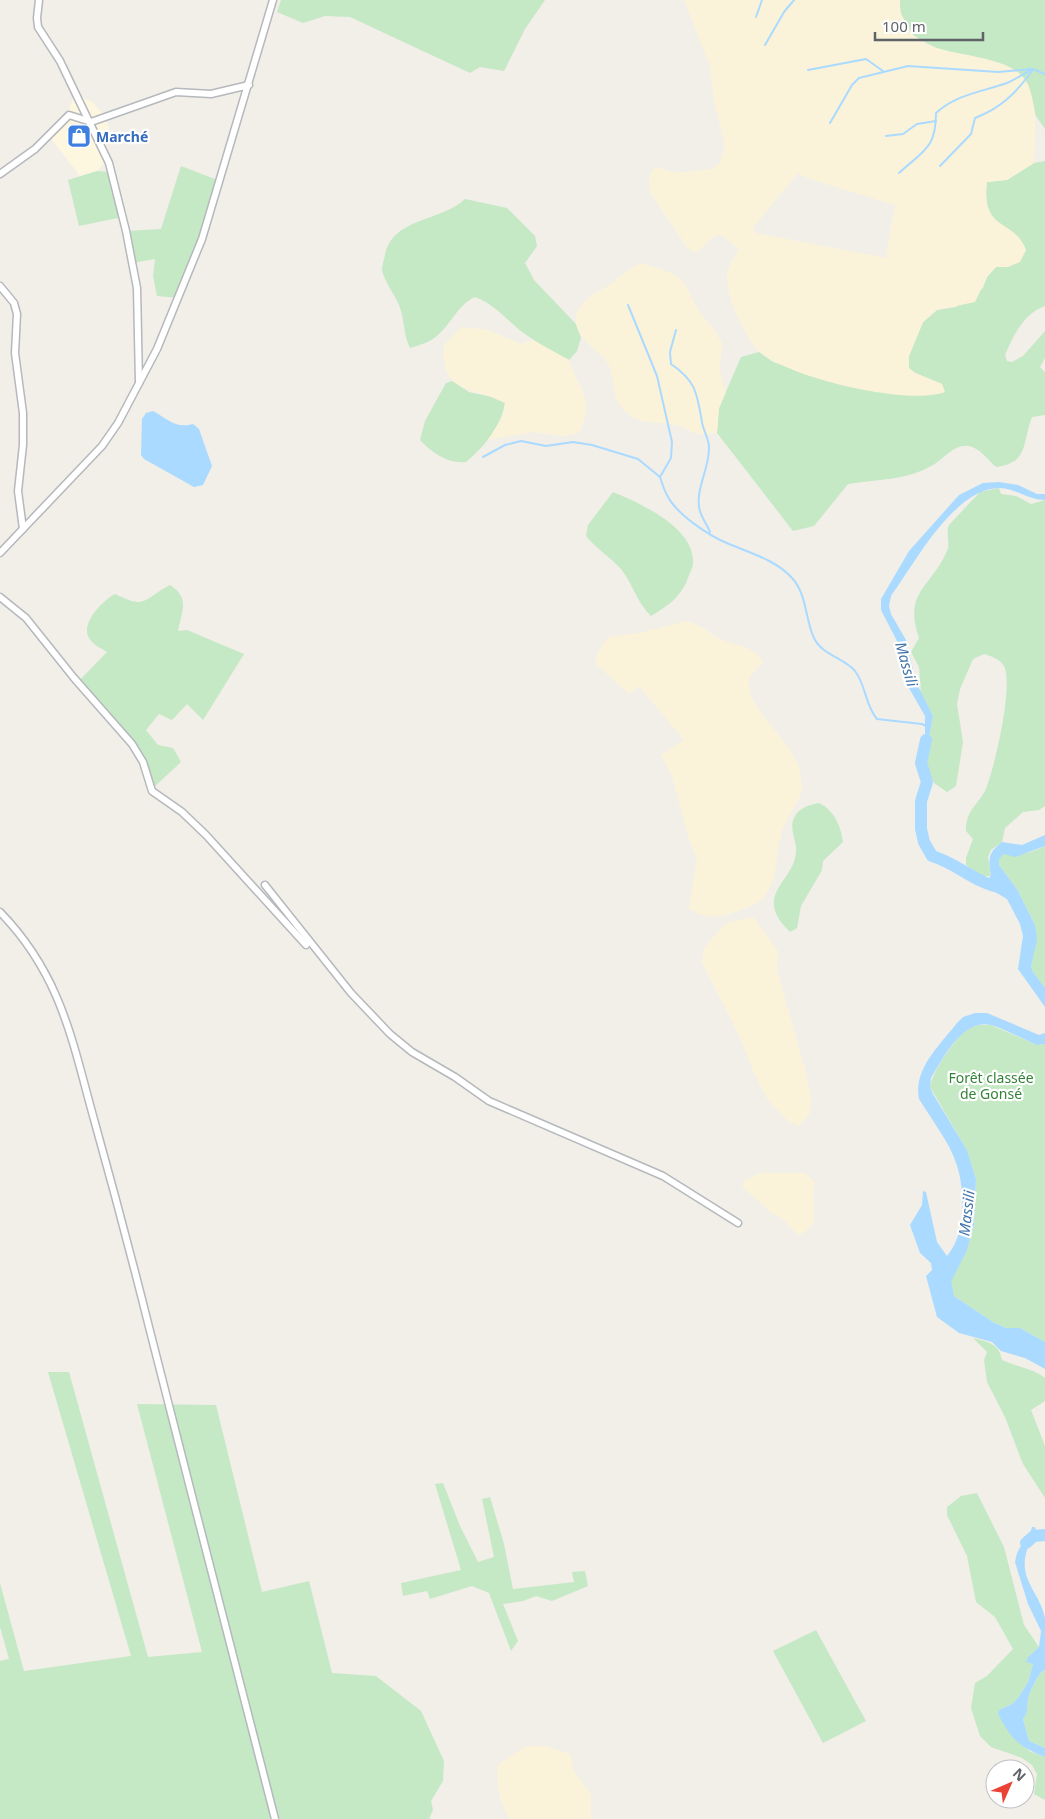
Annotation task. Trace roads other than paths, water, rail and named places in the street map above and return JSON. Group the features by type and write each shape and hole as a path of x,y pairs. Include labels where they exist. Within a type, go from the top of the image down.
{"street":[{"path":"39,0 36,18 42,37 56,53 109,162 135,279 139,385"},
{"path":"0,553 102,446 118,423 139,385 188,276 249,85 273,0"},
{"path":"0,174 47,139 66,116 74,116 91,122 176,92 211,94 249,85"},
{"path":"0,286 14,303 17,314 15,353 23,421 23,445 18,491 23,529"},
{"path":"0,597 26,618 74,678 132,744 143,762 152,791 182,812 206,835 307,946"},
{"path":"265,885 351,993 390,1034 412,1052 456,1077 489,1101 663,1176 717,1212 738,1223"},
{"path":"0,912 16,929 38,959 57,994 71,1036 115,1195 275,1819"}],"water":[{"path":"153,411 176,424 193,424 199,429 212,466 203,485 194,487 144,459 141,455 142,419 146,413"},
{"path":"999,482 1018,485 1037,494 1045,494 1045,500 1039,500 1012,490 1000,488 983,491 967,500 937,530 891,596 889,606 891,614 906,640 916,682 933,716 926,755 919,757 925,736 925,716 909,688 899,645 881,610 881,599 909,551 959,495 983,483"},
{"path":"1045,835 1045,846 1015,857 1004,854 999,859 999,865 1017,889 1035,925 1037,940 1031,966 1033,972 1045,988 1045,1007 1018,969 1023,936 1020,924 1007,899 995,892 987,882 991,875 990,856 994,849 1002,842 1022,845"},
{"path":"975,1013 987,1013 1039,1035 1045,1033 1045,1044 1037,1045 991,1025 981,1024 963,1033 955,1041 931,1078 930,1087 933,1094 967,1150 976,1179 974,1225 967,1250 951,1282 954,1296 993,1322 1006,1328 1020,1328 1045,1342 1045,1369 1025,1358 1001,1351 992,1342 959,1333 937,1317 926,1276 932,1270 931,1263 920,1253 910,1225 922,1205 923,1191 926,1192 937,1242 947,1256 958,1236 962,1195 957,1165 952,1152 919,1099 918,1088 920,1078 929,1058 963,1017"},
{"path":"1032,1527 1035,1527 1039,1539 1029,1544 1025,1556 1025,1566 1026,1575 1045,1618 1045,1670 1037,1678 1032,1688 1027,1712 1023,1719 1029,1741 1045,1748 1045,1757 1017,1741 1007,1730 998,1714 999,1710 1012,1704 1018,1698 1028,1682 1033,1664 1026,1662 1028,1657 1039,1647 1041,1631 1028,1604 1015,1562 1017,1553 1024,1540 1030,1534"}],"waterway":[{"path":"756,17 762,0"},
{"path":"765,45 784,12 794,0"},
{"path":"808,70 866,59 883,71"},
{"path":"830,123 852,85 859,78 908,66 998,72 1033,69 1045,74"},
{"path":"899,173 927,148 934,134 936,113 952,102 970,94 1010,82 1031,70"},
{"path":"940,166 971,134 975,118 1000,105 1020,86 1032,71"},
{"path":"886,136 903,134 917,124 936,121"},
{"path":"628,305 657,376 672,442 671,458 660,477 671,502 685,517 703,530 771,562 792,578 797,584 803,599 814,638 822,648 855,671 870,708 877,719 922,724 928,727"},
{"path":"676,330 670,352 671,364 686,376 694,388 709,444 709,455 700,487 699,503 701,514 710,532"},
{"path":"483,457 505,445 521,441 546,446 573,442 592,445 638,459 660,477"},
{"name":"Massili","path":"926,740 921,763 927,782 921,801 921,829 924,842 932,856 950,863 975,878 1003,888"},
{"path":"1026,1543 1034,1536 1045,1535"}],"place":[{"name":"Marché","path":"79,136"}],"park label":[{"name":"Forêt classée de Gonsé","path":"991,1086"}]}
